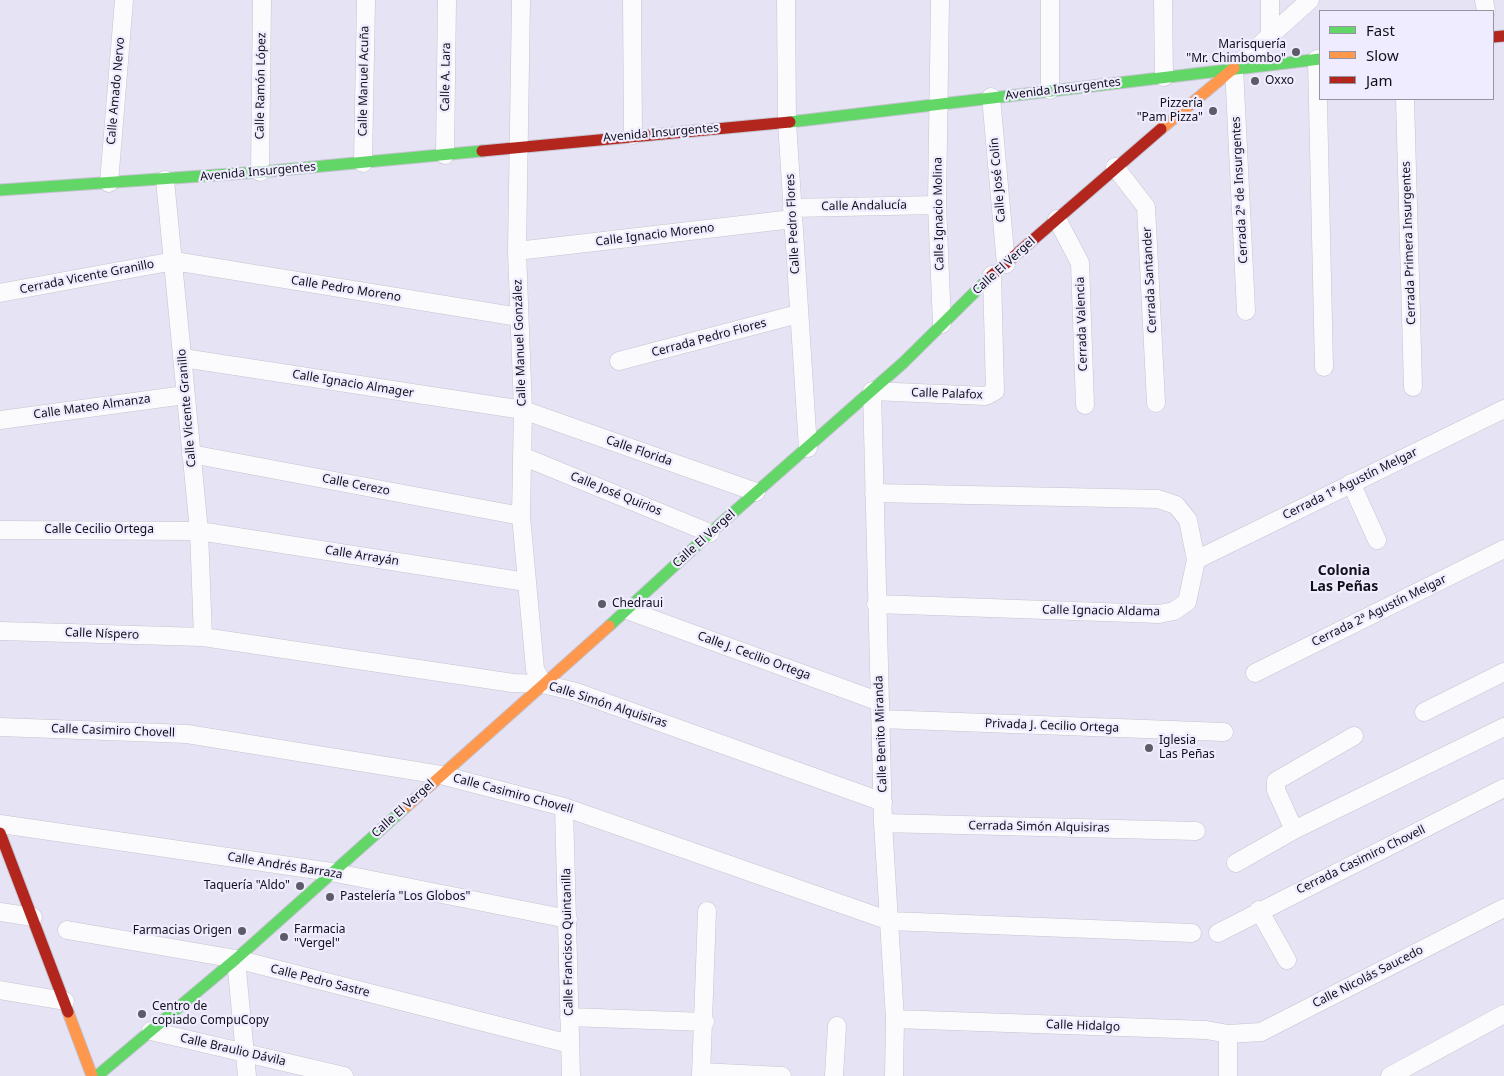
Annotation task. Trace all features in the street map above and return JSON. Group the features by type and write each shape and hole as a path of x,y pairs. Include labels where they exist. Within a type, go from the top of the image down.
{"street":[{"name":"Calle Amado Nervo","path":"109,183 124,0"},
{"name":"Calle Ramón López","path":"260,172 262,0"},
{"name":"Calle Manuel Acuña","path":"364,163 366,0"},
{"name":"Calle A. Lara","path":"445,155 447,0"},
{"name":"Calle Manuel González","path":"520,0 517,251 523,410 521,516 534,669 543,684"},
{"path":"632,0 633,135"},
{"name":"Calle Pedro Flores","path":"786,0 787,122 808,448"},
{"path":"938,104 940,0"},
{"path":"1050,0 1050,90"},
{"path":"1163,0 1164,77"},
{"path":"1270,0 1270,35"},
{"name":"Calle El Vergel","path":"97,1076 236,959 331,872 627,610 710,533 872,391 992,275 1115,167 1234,68 1310,0"},
{"name":"Avenida Insurgentes","path":"0,190 260,172 633,135 787,122 1319,59"},
{"name":"Cerrada 2ª de Insurgentes","path":"1234,68 1246,311"},
{"name":"Calle José Colín","path":"991,97 1006,264"},
{"path":"1320,100 1324,367"},
{"name":"Cerrada Primera Insurgentes","path":"1405,100 1413,387"},
{"name":"Calle Ignacio Molina","path":"938,104 937,205 942,324"},
{"name":"Cerrada Santander","path":"1115,167 1146,207 1156,403"},
{"name":"Calle Vicente Granillo","path":"165,180 199,531 203,637"},
{"name":"Calle Andalucía","path":"792,213 937,205"},
{"name":"Calle Ignacio Moreno","path":"517,251 792,213"},
{"name":"Cerrada Valencia","path":"1057,219 1080,263 1085,405"},
{"name":"Cerrada Vicente Granillo","path":"0,293 174,261"},
{"name":"Calle Pedro Moreno","path":"174,261 519,317"},
{"name":"Calle Palafox","path":"872,391 986,396 995,391 992,275"},
{"name":"Cerrada Pedro Flores","path":"619,361 798,314"},
{"name":"Calle Ignacio Almager","path":"183,358 523,410"},
{"name":"Calle Benito Miranda","path":"872,391 883,823 895,1019 894,1076"},
{"name":"Calle Mateo Almanza","path":"0,420 185,395"},
{"name":"Cerrada 1ª Agustín Melgar","path":"1196,560 1504,409"},
{"name":"Calle Florida","path":"523,410 756,492"},
{"name":"Calle Cerezo","path":"191,454 521,516"},
{"name":"Calle José Quirios","path":"522,456 710,533"},
{"path":"1351,483 1377,540"},
{"name":"Calle Ignacio Aldama","path":"874,493 1158,499 1176,505 1188,520 1196,560 1187,602 1174,611 1160,614 876,604"},
{"name":"Calle Cecilio Ortega","path":"0,530 199,531"},
{"name":"Calle Arrayán","path":"199,531 526,582"},
{"name":"Cerrada 2ª Agustín Melgar","path":"1255,673 1504,549"},
{"name":"Calle J. Cecilio Ortega","path":"627,610 880,710"},
{"name":"Calle Níspero","path":"0,632 203,637"},
{"name":"Calle Simón Alquisiras","path":"203,637 513,682 543,684 576,692 883,802"},
{"path":"1424,712 1504,672"},
{"name":"Privada J. Cecilio Ortega","path":"880,710 1224,732"},
{"name":"Calle Casimiro Chovell","path":"0,727 187,734 441,775 564,807 890,921"},
{"path":"1236,863 1294,830 1504,727"},
{"path":"1294,830 1276,790 1276,781 1354,736"},
{"name":"Cerrada Casimiro Chovell","path":"1218,932 1258,910 1504,788"},
{"name":"Calle Francisco Quintanilla","path":"564,807 571,1076"},
{"name":"Cerrada Simón Alquisiras","path":"883,823 1196,831"},
{"name":"Calle Andrés Barraza","path":"0,824 331,872 568,919"},
{"path":"0,833 92,1076"},
{"name":"Calle Nicolás Saucedo","path":"1228,1034 1261,1032 1504,908"},
{"path":"1258,910 1287,960"},
{"path":"707,911 705,1022 701,1074 782,1076"},
{"path":"0,912 33,917"},
{"path":"890,921 1192,932"},
{"name":"Calle Pedro Sastre","path":"68,930 236,959 570,1044"},
{"path":"236,959 246,1076"},
{"path":"0,990 65,1001"},
{"path":"1390,1076 1504,1014"},
{"path":"569,1017 705,1022"},
{"name":"Calle Hidalgo","path":"895,1019 1206,1030 1228,1034"},
{"path":"834,1076 837,1026"},
{"name":"Calle Braulio Dávila","path":"151,1031 344,1076"},
{"path":"1228,1034 1228,1076"}],"traffic: fast":[{"path":"790,122 1319,59"},
{"path":"0,190 260,172 482,151"},
{"path":"609,626 710,533 903,363 990,277"},
{"path":"97,1076 236,959 406,807"}],"traffic: slow":[{"path":"1161,129 1234,68"},
{"path":"406,807 609,626"},
{"path":"68,1012 92,1076"}],"traffic: jam":[{"path":"1494,37 1504,36"},
{"path":"482,151 790,122"},
{"path":"990,277 1161,129"},
{"path":"0,833 68,1012"}],"place":[{"name":"Marisquería \"Mr. Chimbombo\"","path":"1296,52"},
{"name":"Oxxo","path":"1255,81"},
{"name":"Pizzería \"Pam Pizza\"","path":"1213,111"},
{"name":"Chedraui","path":"602,604"},
{"name":"Iglesia Las Peñas","path":"1149,748"},
{"name":"Taquería \"Aldo\"","path":"300,886"},
{"name":"Pastelería \"Los Globos\"","path":"330,897"},
{"name":"Farmacias Origen","path":"242,931"},
{"name":"Farmacia \"Vergel\"","path":"284,937"},
{"name":"Centro de copiado CompuCopy","path":"142,1014"}],"district":[{"name":"Colonia Las Peñas","path":"1344,580"}]}
